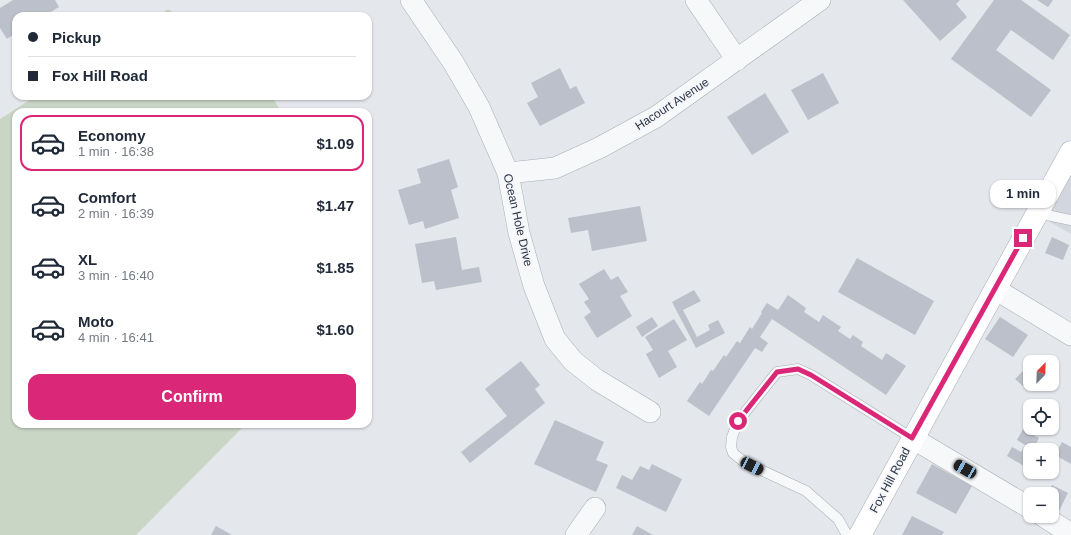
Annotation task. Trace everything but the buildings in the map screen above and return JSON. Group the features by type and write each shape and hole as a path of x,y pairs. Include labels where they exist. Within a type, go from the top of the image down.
{"main road":[{"name":"Fox Hill Road","path":"860,535 912,438 1071,152"}],"street":[{"name":"Ocean Hole Drive","path":"411,0 453,62 480,108 508,173 519,233 532,279 555,339 573,361 597,380 650,412"},
{"path":"696,0 736,60"},
{"name":"Hacourt Avenue","path":"508,173 555,168 599,148 656,117 820,0"},
{"path":"995,289 1071,335"},
{"path":"912,438 1023,504"},
{"path":"576,535 596,508"},
{"path":"1054,523 1071,534"}],"lane":[{"path":"1037,212 1071,220"},
{"path":"847,535 838,519 806,491 744,462 734,453 731,447 732,437 738,421 777,372 798,369 811,375 912,438"}],"shaded area":[{"path":"1071,170 1071,234 1043,218"}],"green space":[{"path":"168,9 173,12 164,12"},
{"path":"30,100 274,100 279,108 17,108"},
{"path":"12,111 12,428 242,428 136,535 0,535 0,119"}],"route":[{"path":"738,421 777,372 798,369 811,375 912,438 1023,238"}]}
